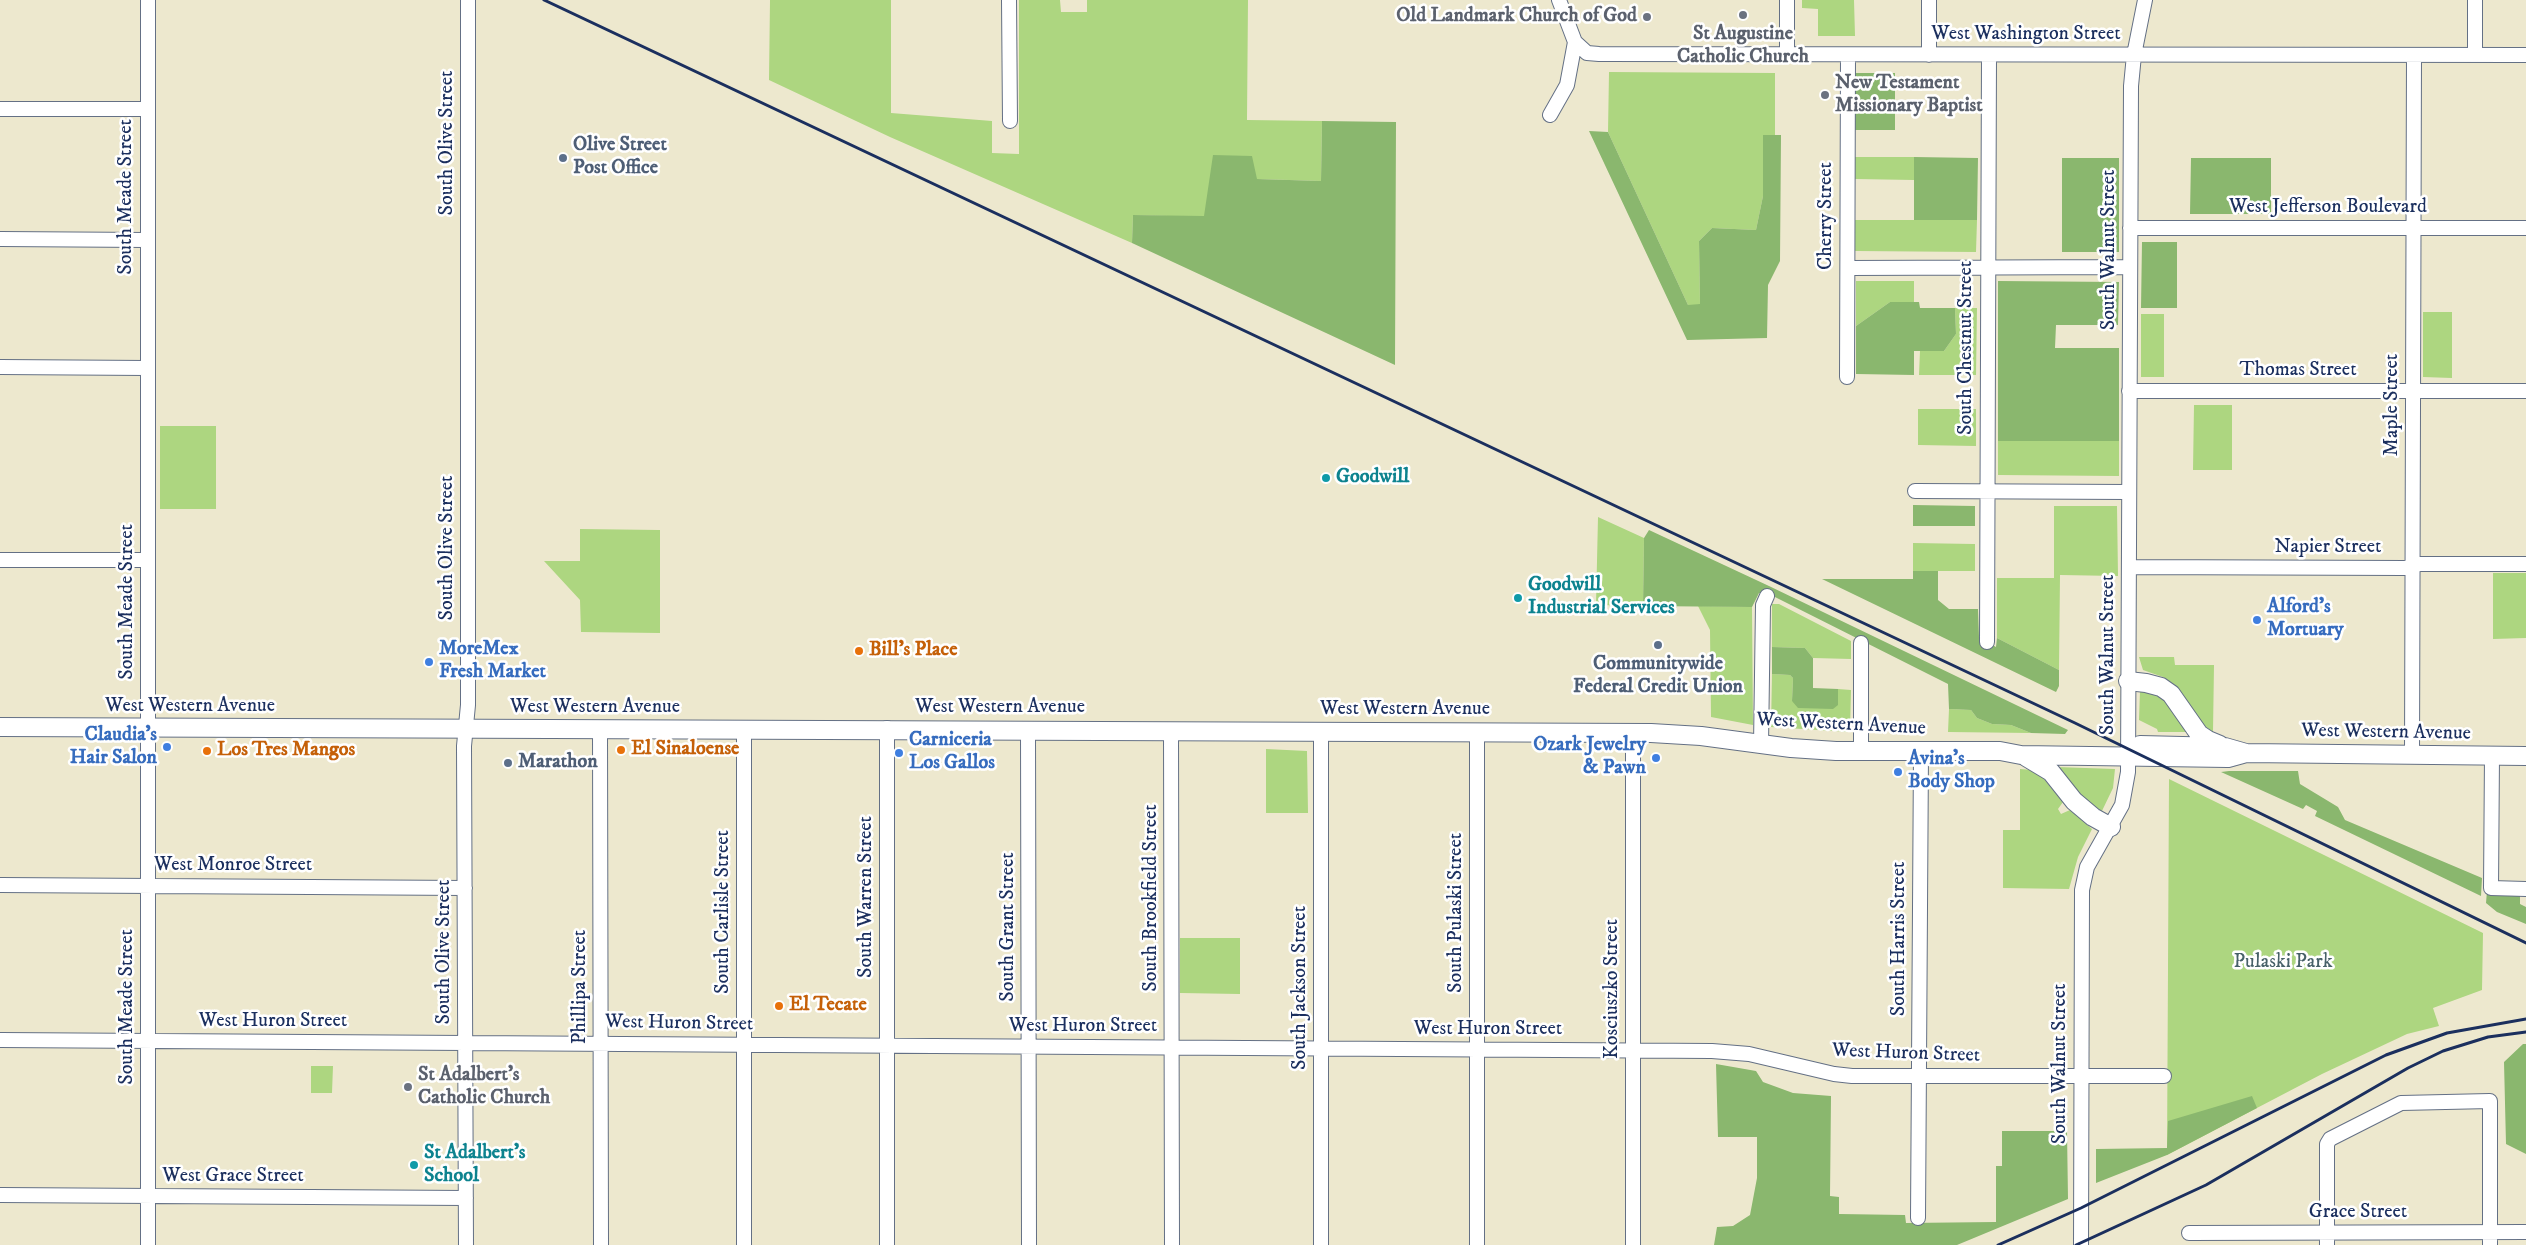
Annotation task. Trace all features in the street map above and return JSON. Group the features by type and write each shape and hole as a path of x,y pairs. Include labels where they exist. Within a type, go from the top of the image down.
{"main road":[{"path":"2128,681 2146,683 2166,690 2179,704 2190,725 2199,734 2225,747"},
{"name":"West Western Avenue","path":"0,727 887,728 1633,733 1701,736 1791,748 1861,751 2000,751 2021,755 2225,747 2246,753 2526,756"},
{"name":"West Western Avenue","path":"2000,751 2020,744 2228,758 2246,753"},
{"path":"2021,755 2050,772 2074,801 2093,817 2112,827"}],"street":[{"name":"South Meade Street","path":"148,0 148,1245"},
{"name":"South Olive Street","path":"466,1245 465,888 466,729 468,705 468,0"},
{"path":"1009,0 1010,122"},
{"path":"1550,115 1567,85 1575,42 1559,0"},
{"path":"1787,0 1787,55"},
{"path":"1929,0 1929,55"},
{"name":"South Walnut Street","path":"2081,1245 2082,890 2087,867 2098,844 2112,827 2122,805 2126,786 2128,751 2131,86 2134,55 2145,0"},
{"path":"2475,0 2475,55"},
{"name":"West Washington Street","path":"1575,42 1587,53 1599,54 2526,55"},
{"name":"Cherry Street","path":"1847,377 1848,55"},
{"name":"South Chestnut Street","path":"1987,642 1989,55"},
{"name":"Maple Street","path":"2412,755 2414,55"},
{"path":"0,109 147,109"},
{"name":"West Jefferson Boulevard","path":"2130,228 2526,228"},
{"path":"0,239 147,240"},
{"path":"1848,268 2130,267"},
{"path":"0,367 147,368"},
{"name":"Thomas Street","path":"2130,391 2526,391"},
{"path":"1915,491 2129,492"},
{"path":"0,560 148,560"},
{"name":"Napier Street","path":"2129,567 2405,568 2420,564 2526,564"},
{"path":"1761,745 1763,606 1767,596"},
{"path":"1861,643 1861,751"},
{"name":"South Warren Street","path":"887,728 887,1245"},
{"name":"Phillipa Street","path":"600,729 601,1245"},
{"name":"South Carlisle Street","path":"744,729 744,1245"},
{"name":"South Grant Street","path":"1028,729 1029,1245"},
{"name":"South Brookfield Street","path":"1170,730 1172,1245"},
{"name":"South Jackson Street","path":"1321,731 1321,1245"},
{"name":"South Pulaski Street","path":"1477,732 1477,1245"},
{"name":"Kosciuszko Street","path":"1633,733 1633,1245"},
{"name":"South Harris Street","path":"1918,1218 1921,752"},
{"path":"2492,755 2491,888 2526,888"},
{"name":"West Monroe Street","path":"0,885 465,888"},
{"name":"West Huron Street","path":"0,1040 1633,1051 1749,1054 1834,1074 2164,1076"},
{"path":"2327,1239 2327,1144 2330,1139 2401,1103 2490,1101 2490,1238"},
{"name":"West Grace Street","path":"0,1195 466,1198"},
{"name":"Grace Street","path":"2189,1233 2327,1239 2490,1238 2526,1232"}],"green space":[{"path":"770,0 891,0 891,113 992,121 992,153 1019,154 1019,0 1060,0 1061,12 1087,12 1087,0 1248,0 1247,120 1322,121 1321,181 1257,179 1204,217 1133,215 1132,243 890,137 769,80"},
{"path":"1802,0 1854,0 1855,36 1818,36 1818,9 1802,8"},
{"path":"1609,72 1775,73 1775,135 1763,136 1763,196 1756,230 1712,228 1699,241 1700,305 1688,305 1608,132"},
{"path":"1855,73 1895,73 1895,130 1855,130"},
{"path":"1322,121 1396,122 1395,365 1132,243 1133,215 1204,216 1213,155 1252,156 1257,179 1321,181"},
{"path":"1589,131 1608,132 1688,305 1700,304 1699,241 1712,228 1756,230 1763,196 1763,135 1781,135 1780,261 1768,285 1767,338 1687,340"},
{"path":"1855,157 1914,157 1914,180 1855,179"},
{"path":"1914,157 1978,158 1977,220 1914,220"},
{"path":"2062,158 2119,158 2119,252 2062,252"},
{"path":"2191,158 2271,158 2271,214 2190,214"},
{"path":"1855,220 1977,220 1976,252 1855,251"},
{"path":"2142,242 2177,242 2177,308 2141,308"},
{"path":"1856,281 1914,281 1914,302 1890,302 1856,326"},
{"path":"1998,281 2119,282 2118,325 2056,325 2055,348 2119,348 2119,441 1998,441"},
{"path":"1890,302 1919,302 1920,308 1955,308 1956,334 1944,351 1914,351 1914,375 1856,374 1856,326"},
{"path":"1955,308 1977,308 1976,375 1919,375 1920,351 1944,351 1956,334"},
{"path":"2423,312 2452,312 2452,378 2423,377"},
{"path":"2141,314 2164,314 2164,377 2141,377"},
{"path":"2194,405 2232,405 2232,470 2193,470"},
{"path":"1918,409 1976,409 1976,446 1918,445"},
{"path":"160,426 216,426 216,509 160,509"},
{"path":"1998,441 2119,441 2119,476 1998,475"},
{"path":"1913,505 1975,506 1975,526 1913,526"},
{"path":"2054,506 2117,506 2118,576 2060,575 2059,670 1997,638 1997,578 2054,578"},
{"path":"1598,517 1644,538 1643,606 1596,605"},
{"path":"580,529 660,530 660,633 581,632 580,600 544,561 580,561"},
{"path":"1649,530 2068,730 2065,734 2031,733 2011,725 1992,724 1977,718 1971,710 1949,709 1948,684 1767,593 1759,593 1752,607 1643,606 1644,538"},
{"path":"1913,543 1975,544 1975,571 1913,571"},
{"path":"1913,571 1938,571 1938,600 1949,609 1978,609 1979,637 1996,647 1997,638 2059,670 2059,686 2056,692 1822,579 1913,579"},
{"path":"2493,573 2526,573 2526,638 2493,639"},
{"path":"1772,604 1779,604 1851,641 1851,659 1813,658 1805,648 1772,647"},
{"path":"1698,606 1752,607 1753,725 1711,717 1710,630"},
{"path":"1772,647 1805,648 1813,658 1813,688 1838,689 1838,705 1833,709 1798,708 1792,701 1793,678 1790,675 1772,674"},
{"path":"2139,657 2174,657 2175,665 2214,665 2213,732 2201,723 2175,685 2163,677 2143,670"},
{"path":"1772,674 1790,675 1793,678 1792,701 1838,705 1838,689 1851,690 1850,732 1771,727"},
{"path":"2140,691 2151,691 2165,699 2188,732 2158,732 2157,729 2139,720"},
{"path":"1949,709 1971,710 1977,718 1992,724 2011,725 2031,733 1948,732"},
{"path":"1266,749 1307,751 1308,813 1266,813"},
{"path":"2056,767 2115,769 2113,788 2101,813 2086,803"},
{"path":"2020,769 2033,770 2039,773 2063,802 2058,809 2061,814 2070,810 2092,829 2078,857 2069,889 2003,888 2003,830 2020,830"},
{"path":"2298,771 2300,784 2338,807 2345,820 2482,878 2481,896 2315,816 2317,811 2306,805 2303,809 2221,772"},
{"name":"Pulaski Park","path":"2169,779 2483,933 2482,990 2433,1008 2439,1026 2407,1034 2322,1074 2167,1155"},
{"path":"2487,891 2520,893 2520,904 2526,907 2526,924 2497,912 2486,903"},
{"path":"1180,938 1240,938 1240,994 1180,993"},
{"path":"2523,1044 2526,1044 2526,1154 2506,1144 2504,1062"},
{"path":"1716,1064 1756,1071 1763,1082 1793,1093 1831,1096 1830,1196 1839,1197 1839,1214 1905,1215 1906,1223 1996,1222 1996,1166 2002,1166 2002,1131 2067,1131 2068,1199 1957,1245 1714,1245 1717,1227 1733,1226 1750,1215 1757,1178 1757,1137 1718,1137"},
{"path":"311,1066 333,1066 332,1093 311,1093"},
{"path":"2252,1096 2257,1108 2167,1155 2096,1183 2096,1149 2167,1148 2168,1121"}],"railway":[{"path":"544,0 2075,723 2526,943"},
{"path":"1998,1245 2081,1208 2386,1055 2447,1033 2526,1019"},
{"path":"2076,1245 2206,1185 2408,1068 2443,1051 2488,1037 2526,1032"}],"place":[{"name":"St Augustine Catholic Church","path":"1743,15"},
{"name":"Old Landmark Church of God","path":"1647,17"},
{"name":"New Testament Missionary Baptist","path":"1825,95"},
{"name":"Olive Street Post Office","path":"563,158"},
{"name":"Goodwill","path":"1326,478"},
{"name":"Goodwill Industrial Services","path":"1518,598"},
{"name":"Alford's Mortuary","path":"2257,620"},
{"name":"Communitywide Federal Credit Union","path":"1658,645"},
{"name":"Bill's Place","path":"859,651"},
{"name":"MoreMex Fresh Market","path":"429,662"},
{"name":"Claudia's Hair Salon","path":"167,747"},
{"name":"El Sinaloense","path":"621,750"},
{"name":"Los Tres Mangos","path":"207,751"},
{"name":"Carniceria Los Gallos","path":"899,753"},
{"name":"Ozark Jewelry & Pawn","path":"1656,758"},
{"name":"Marathon","path":"508,763"},
{"name":"Avina's Body Shop","path":"1898,772"},
{"name":"El Tecate","path":"779,1006"},
{"name":"St Adalbert's Catholic Church","path":"408,1087"},
{"name":"St Adalbert's School","path":"414,1165"}]}
